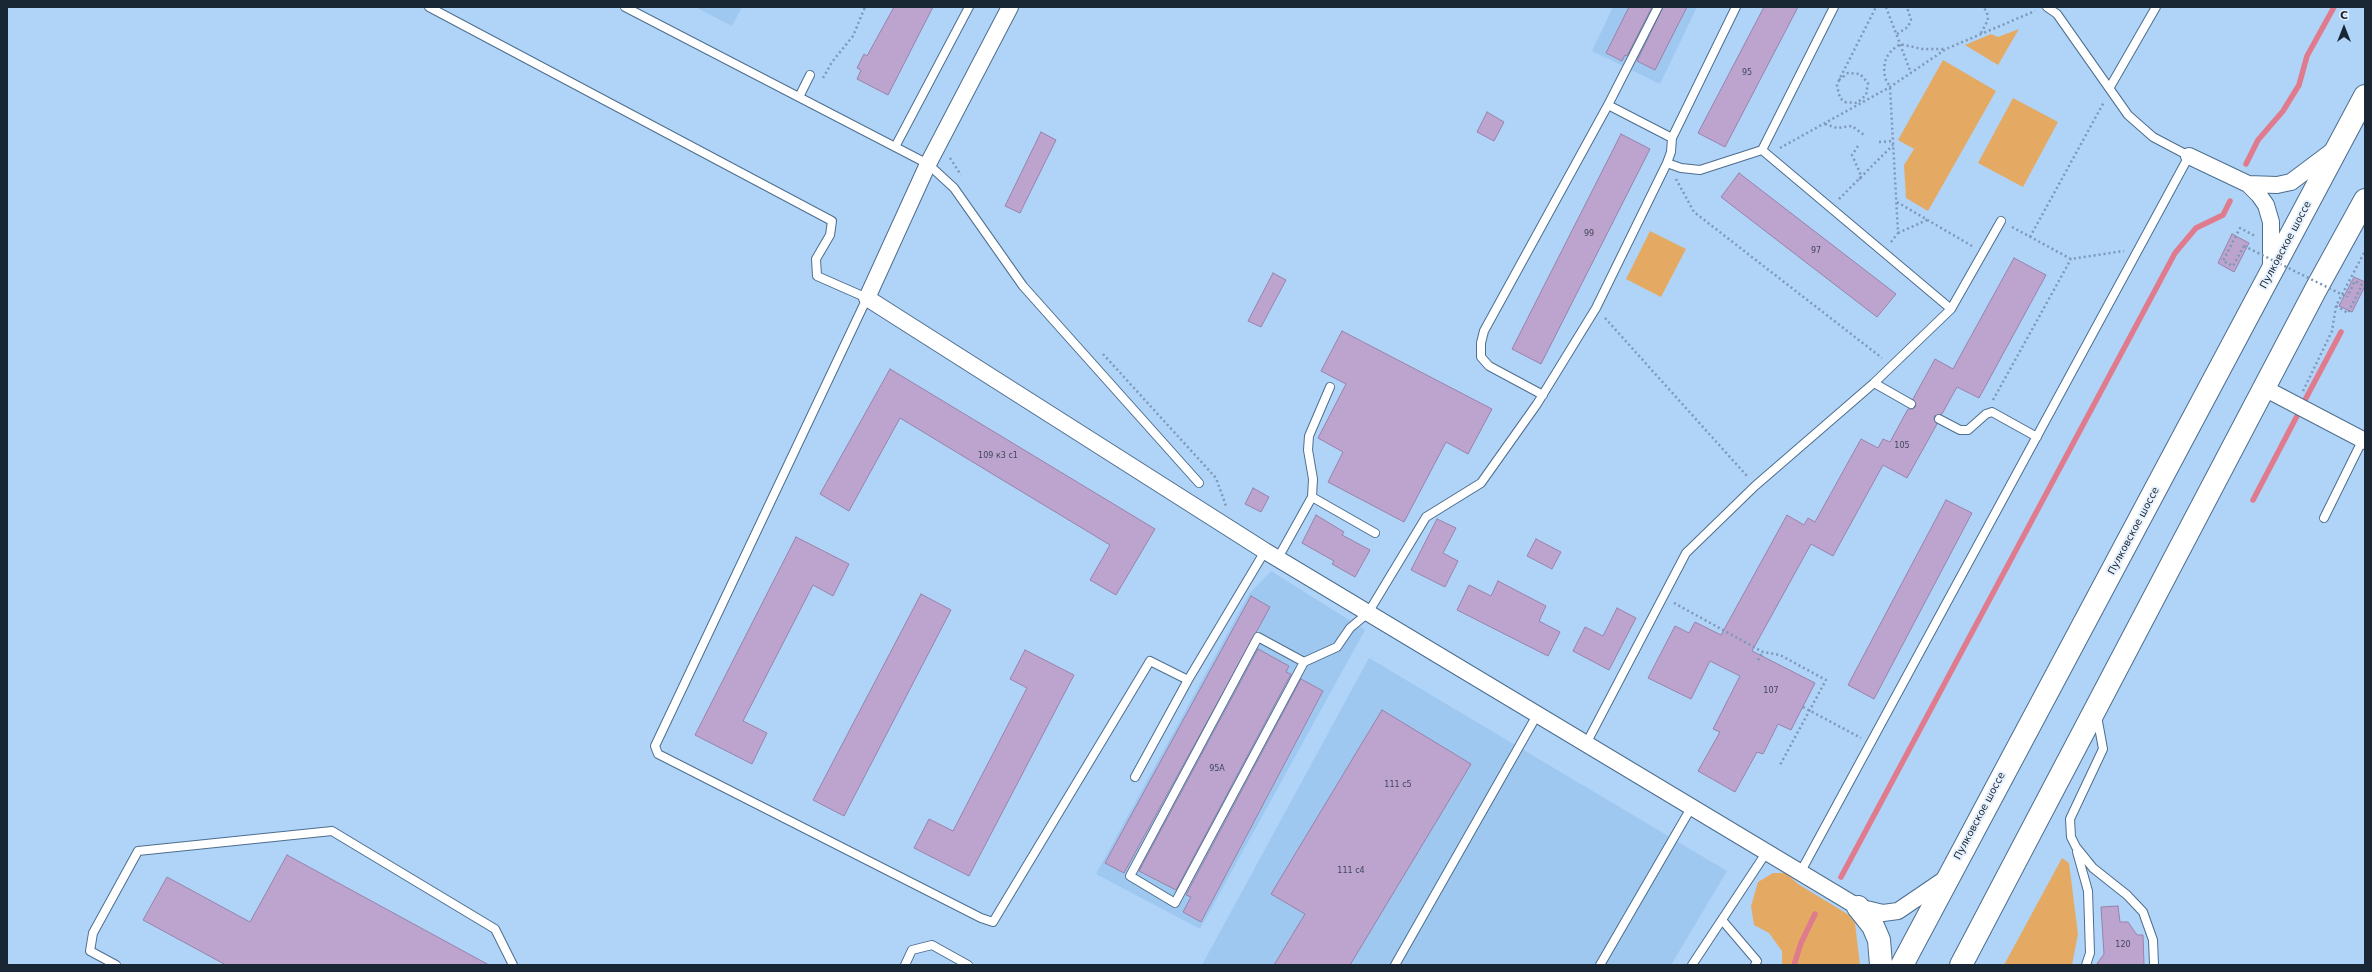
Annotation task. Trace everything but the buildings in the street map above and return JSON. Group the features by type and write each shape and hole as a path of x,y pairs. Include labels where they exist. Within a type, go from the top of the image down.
{"highway":[{"name":"Пулковское шоссе","path":"1902,965 2271,275 2365,96"},
{"path":"1961,965 2095,708 2365,200"},
{"path":"1858,907 1873,926 1879,940 1881,965"}],"street":[{"path":"1010,7 928,164 867,298 1272,555 1368,614 1858,907 1883,913 1898,911 1948,877"},
{"path":"2189,156 2248,184 2277,186 2291,182 2338,146"},
{"path":"2248,184 2266,206 2271,222 2271,275"},
{"path":"2264,388 2364,440"}],"lane":[{"path":"429,7 832,221 830,235 816,259 817,276 867,298 655,746 658,754 982,918 993,922 1150,661 1188,680"},
{"path":"625,7 928,164 954,188 1023,286 1199,483"},
{"path":"895,147 969,7"},
{"path":"1543,395 1490,366 1481,357 1481,343 1484,331 1608,105 1658,7"},
{"path":"1304,662 1258,637 1130,876 1175,903 1304,662 1337,647 1350,628 1368,614 1426,517 1481,483 1543,395 1596,308 1667,163 1671,152 1672,138 1736,7"},
{"path":"1667,163 1681,168 1700,170 1762,150 1834,7"},
{"path":"1800,873 2189,156 2153,137 2128,115 2110,87 2056,14 2047,7"},
{"path":"2110,87 2156,7"},
{"path":"799,97 810,75"},
{"path":"1608,105 1672,138"},
{"path":"1762,150 1951,308"},
{"path":"1586,744 1686,553 1755,486 1874,383 1951,308 2001,221"},
{"path":"1874,383 1911,404"},
{"path":"1135,777 1188,680 1312,497 1314,479 1308,450 1309,436 1330,386"},
{"path":"1940,419 1960,430 1968,430 1986,414 1992,412 2037,437"},
{"path":"2324,518 2364,440"},
{"path":"1312,497 1375,533"},
{"path":"2086,965 2090,953 2088,891 2076,847 2071,837 2070,819 2103,749 2095,708"},
{"path":"1395,965 1536,715"},
{"path":"1600,965 1691,808"},
{"path":"116,965 90,951 93,933 138,851 332,831 495,929 513,965"},
{"path":"2076,847 2093,868 2127,894 2143,912 2153,940 2154,965"},
{"path":"1692,965 1766,853"},
{"path":"1722,920 1757,961 1755,965"},
{"path":"905,965 912,950 932,946 968,965"}],"path":[{"path":"810,103 832,62 853,36 865,7"},
{"path":"1839,80 1848,73 1860,74 1865,78 1868,89 1863,101 1857,103 1845,102 1838,92 1839,80 1876,7"},
{"path":"1886,7 1911,73"},
{"path":"1896,34 1908,26 1911,20 1907,7"},
{"path":"1979,34 1988,20 1987,12 1983,7"},
{"path":"1762,150 1782,148 1890,87 1946,49 2038,10"},
{"path":"1898,233 1890,87 1885,78 1884,68 1886,58 1892,50 1900,44 1934,50 1946,49"},
{"path":"2030,237 2110,87"},
{"path":"1825,124 1837,128 1852,126 1864,135"},
{"path":"939,142 965,181"},
{"path":"1879,142 1893,143"},
{"path":"1830,207 1860,180 1893,143"},
{"path":"1858,146 1852,156 1860,172 1860,180"},
{"path":"1667,163 1694,212 1892,366"},
{"path":"1897,202 1983,252"},
{"path":"1883,251 1898,233 1928,220"},
{"path":"2001,221 2071,259 2139,248"},
{"path":"2260,238 2240,228 2223,261 2233,266 2244,246 2347,297 2355,281 2362,285 2348,313 2336,306"},
{"path":"2296,404 2332,332 2336,306 2365,251"},
{"path":"1986,414 2071,259"},
{"path":"1596,308 1755,486"},
{"path":"1098,349 1216,478 1235,531"},
{"path":"1663,597 1763,652 1780,655 1826,680 1780,765"},
{"path":"1758,660 1763,652"},
{"path":"1803,707 1871,743"}],"shaded area":[{"path":"695,7 742,7 732,26"},
{"path":"1613,7 1697,7 1660,84 1592,51"},
{"path":"2019,29 1998,65 1965,45 1991,34 1998,37"},
{"path":"1943,60 1996,91 1928,211 1906,198 1904,165 1914,149 1898,140"},
{"path":"2013,98 2058,122 2023,187 1978,163"},
{"path":"1650,231 1686,249 1661,297 1626,279"},
{"path":"1271,571 1365,630 1200,929 1096,874 1249,594"},
{"path":"1369,658 1727,871 1671,965 1202,965"},
{"path":"2062,858 2069,863 2078,934 2072,965 2004,965"},
{"path":"1773,873 1786,873 1798,884 1849,915 1855,923 1860,965 1782,965 1782,951 1769,933 1754,925 1751,906 1758,882"}],"waterway":[{"path":"2246,164 2258,140 2283,111 2299,85 2307,56 2334,7"},
{"path":"1841,877 2175,253 2196,228 2223,215 2230,201"},
{"path":"2305,400 2341,332"},
{"path":"2253,500 2297,416"},
{"path":"1794,965 1801,943 1815,914"}]}
